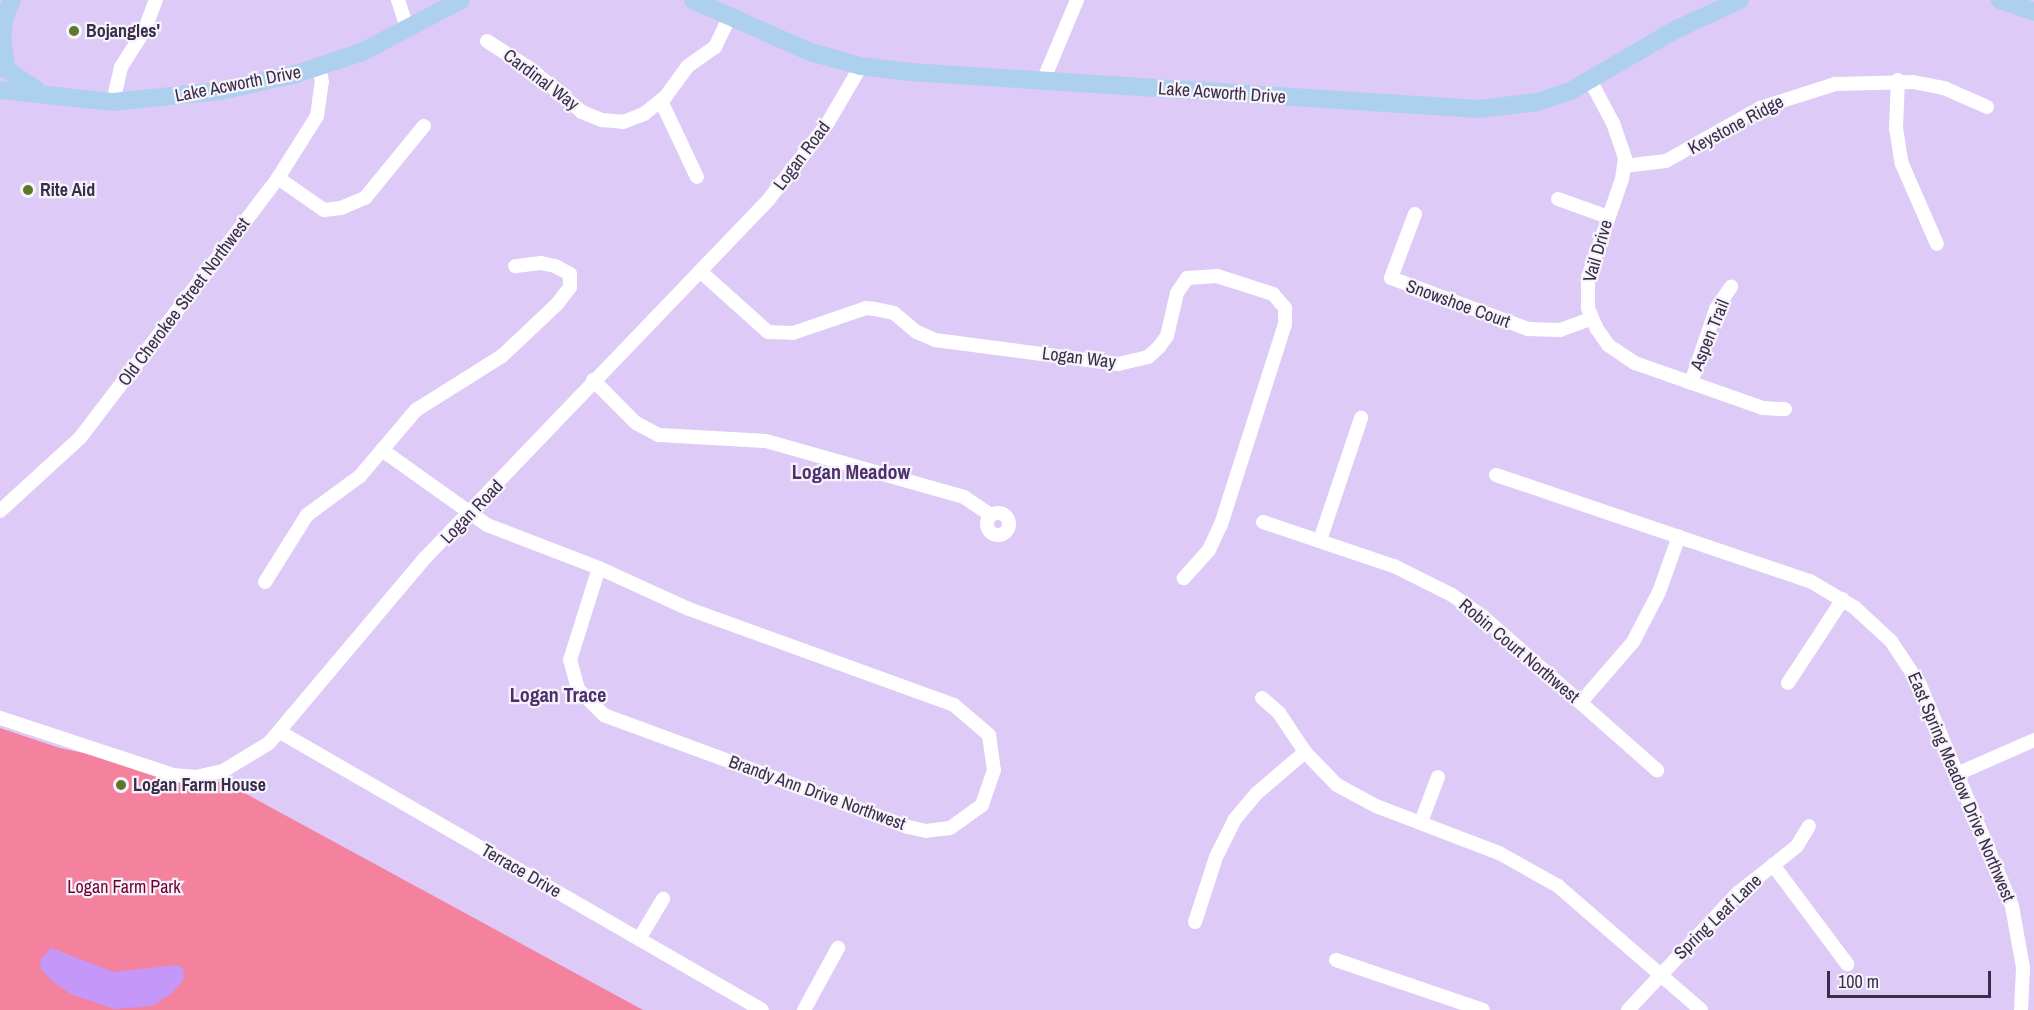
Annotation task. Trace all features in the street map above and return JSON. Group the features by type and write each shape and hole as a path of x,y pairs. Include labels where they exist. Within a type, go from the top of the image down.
{"main road":[{"name":"Lake Acworth Drive","path":"0,90 113,102 220,91 319,67 362,52 461,0"},
{"name":"Lake Acworth Drive","path":"693,0 810,51 861,66 1043,81 1479,109 1538,102 1590,80 1677,29 1740,0"},
{"path":"2000,0 2034,12"},
{"path":"6,15 2,40 7,70 23,83 49,96"}],"street":[{"path":"113,102 121,67 144,31 156,0"},
{"path":"398,0 407,28"},
{"path":"1043,81 1077,0"},
{"name":"Cardinal Way","path":"487,41 532,70 582,112 602,120 634,118 661,101 688,66 715,47 730,16"},
{"name":"Logan Road","path":"0,718 147,768 196,777 237,764 280,732 425,558 470,515 593,380 700,271 791,173 827,124 861,66"},
{"name":"Old Cherokee Street Northwest","path":"0,511 80,438 278,178 317,116 322,82 319,67"},
{"name":"Vail Drive","path":"1590,80 1613,123 1624,150 1624,166 1588,277 1591,319"},
{"name":"Keystone Ridge","path":"1624,166 1666,161 1760,108 1806,91 1862,81 1898,81 1944,88 1987,107"},
{"path":"1898,81 1896,128 1902,164 1937,244"},
{"path":"661,101 697,177"},
{"path":"278,178 324,210 341,208 365,198 424,126"},
{"path":"1558,199 1608,217"},
{"name":"Snowshoe Court","path":"1414,214 1391,278 1528,329 1560,330 1591,319"},
{"path":"265,582 307,515 360,476 416,410 484,368 527,334 570,287 570,274 555,266 541,263 515,266"},
{"name":"Logan Way","path":"700,271 768,332 793,333 866,308 894,313 917,332 935,340 1118,364 1148,357 1159,347 1167,336 1177,293 1187,278 1217,276 1273,294 1285,308 1285,324 1221,524 1209,550 1184,578"},
{"name":"Aspen Trail","path":"1691,383 1716,309 1731,287"},
{"path":"1591,319 1619,355 1763,408 1785,409"},
{"path":"593,380 636,423 659,435 766,441 964,497 991,515"},
{"path":"1320,540 1361,418"},
{"name":"Brandy Ann Drive Northwest","path":"382,450 470,515 599,568 689,609 954,705 980,723 989,735 994,752 991,786 982,805 950,828 926,831 908,827 604,715 578,690 570,660 599,568"},
{"name":"East Spring Meadow Drive Northwest","path":"1496,475 1810,582 1843,599 1867,617 1908,663 1959,773 2015,916 2023,968 2021,1010"},
{"name":"Robin Court Northwest","path":"1263,522 1394,566 1452,595 1581,702 1657,770"},
{"path":"1581,702 1633,642 1659,592 1679,536"},
{"path":"1788,683 1843,599"},
{"path":"1262,698 1280,713 1305,752 1337,785 1354,796 1499,853 1558,886 1701,1010"},
{"name":"Terrace Drive","path":"280,732 762,1010"},
{"path":"1959,773 2034,740"},
{"path":"1195,922 1216,857 1235,819 1262,788 1305,752"},
{"path":"1421,822 1438,777"},
{"name":"Spring Leaf Lane","path":"1628,1010 1738,893 1797,846 1809,826"},
{"path":"1773,865 1847,964"},
{"path":"639,939 663,899"},
{"path":"804,1010 838,948"},
{"path":"1336,960 1483,1010"}],"green space":[{"name":"Logan Farm Park","path":"0,728 60,748 228,784 643,1010 0,1010"}],"shaded area":[{"path":"51,948 114,972 178,965 184,970 183,981 171,994 152,1006 114,1009 71,994 53,982 40,968 41,959"}],"place":[{"name":"Bojangles'","path":"74,31"},
{"name":"Rite Aid","path":"28,190"},
{"name":"Logan Farm House","path":"121,785"}],"district":[{"name":"Logan Meadow","path":"851,471"},
{"name":"Logan Trace","path":"558,694"}]}
